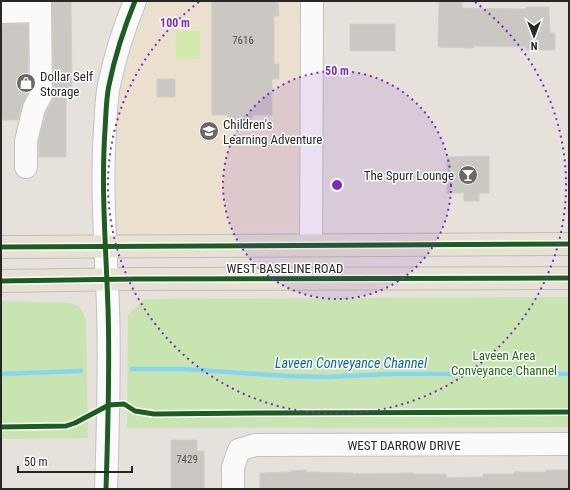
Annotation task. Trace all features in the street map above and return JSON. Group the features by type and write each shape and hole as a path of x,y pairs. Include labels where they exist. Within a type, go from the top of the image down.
{"main road":[{"name":"WEST BASELINE ROAD","path":"1,247 569,244"},
{"name":"WEST BASELINE ROAD","path":"1,281 569,278"}],"street":[{"path":"106,489 109,357 105,246 104,150 109,86 119,46 135,1"},
{"path":"312,1 312,246"},
{"path":"1,12 40,6 41,95 34,108 26,141 26,167"},
{"name":"WEST DARROW DRIVE","path":"233,489 233,467 239,450 255,445 569,444"}],"shaded area":[{"name":"Children's Learning Adventure","path":"147,1 305,1 303,230 114,233 115,106 122,73"}],"green space":[{"path":"176,31 200,31 200,59 175,58"},
{"name":"Laveen Area Conveyance Channel","path":"569,297 569,427 127,428 128,315 144,299"},
{"path":"1,301 70,303 79,306 86,319 88,438 1,439"}],"building":[{"path":"52,1 71,1 72,86 68,87 68,100 66,100 66,157 39,157 39,139 46,113 54,95"},
{"path":"212,1 278,1 279,16 274,16 274,64 279,64 279,79 272,79 272,115 253,115 247,124 242,125 235,124 227,115 212,115"},
{"path":"439,2 462,2 462,8 526,9 526,7 549,7 550,33 555,33 555,50 526,50 526,47 438,47"},
{"path":"1,24 28,24 28,92 22,105 18,120 1,120"},
{"path":"350,24 395,24 395,51 350,51"},
{"path":"157,79 175,79 175,97 157,97"},
{"name":"The Spurr Lounge","path":"489,156 489,193 479,193 479,201 464,201 464,193 447,193 447,157"},
{"path":"171,440 197,440 197,451 204,451 204,489 171,489"},
{"path":"306,470 306,472 353,474 446,474 446,478 483,477 483,474 514,474 514,472 569,470 569,489 260,489 260,473"}],"waterway":[{"name":"Laveen Conveyance Channel","path":"132,369 183,369 286,376 328,377 387,374 569,374"},
{"name":"Laveen Conveyance Channel","path":"1,374 81,371"}],"cycle path":[{"path":"106,489 109,353 104,196 106,107 114,63 135,1"},
{"path":"1,247 569,244"},
{"path":"1,281 134,279 569,278"},
{"path":"1,427 66,426 75,423 109,405 124,404 135,411 154,414 569,412"}],"place":[{"name":"Dollar Self Storage","path":"26,83"},
{"name":"Children's Learning Adventure","path":"209,131"},
{"name":"The Spurr Lounge","path":"468,175"}]}
